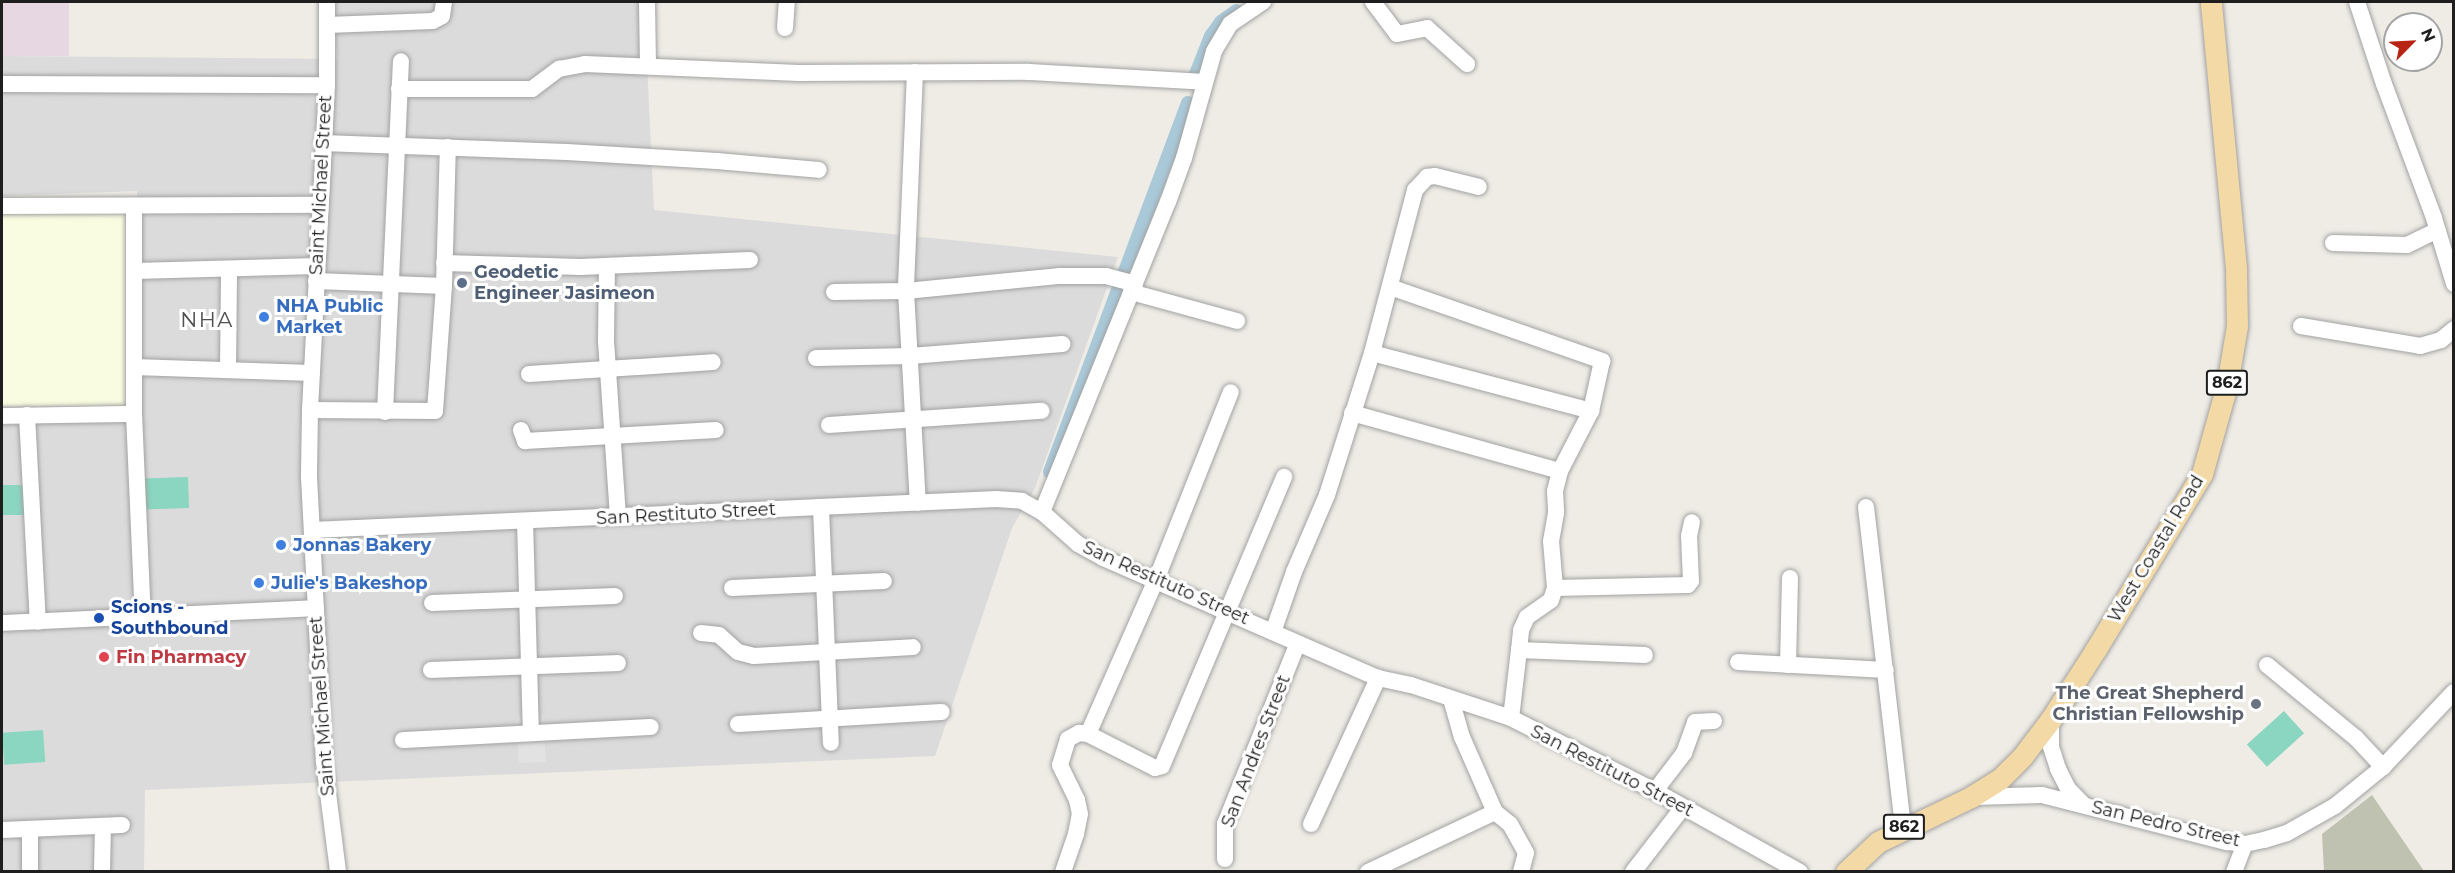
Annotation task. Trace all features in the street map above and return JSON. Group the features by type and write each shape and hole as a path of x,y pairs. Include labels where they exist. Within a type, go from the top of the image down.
{"main road":[{"name":"West Coastal Road","path":"1971,797 2000,779 2012,768 2051,719 2202,474 2227,385 2237,326 2236,268 2211,2"},
{"name":"San Pedro Street","path":"1846,872 1865,852 1903,828 1971,797"}],"street":[{"name":"Saint Michael Street","path":"327,2 327,85 310,410 312,530 324,762 338,872"},
{"path":"327,25 433,21 442,16 444,2"},
{"path":"647,2 648,64"},
{"path":"785,28 787,2"},
{"path":"1042,512 1129,284 1184,158 1205,82 1222,33 1239,16 1263,2"},
{"path":"1373,2 1397,34 1427,28 1467,64"},
{"path":"2358,2 2384,84 2438,230 2454,284"},
{"path":"385,412 401,61"},
{"path":"399,89 516,91 532,89 569,65 648,64 799,73 1028,72 1205,82"},
{"path":"915,72 906,291 918,503"},
{"path":"2,84 327,85"},
{"path":"323,143 717,160 819,170"},
{"path":"310,410 435,412 444,286 448,147"},
{"path":"1273,632 1294,572 1327,495 1372,352 1416,190 1426,177 1435,176 1479,187"},
{"path":"2,206 320,205"},
{"path":"134,206 134,414 143,616"},
{"path":"2333,243 2408,245 2438,230"},
{"path":"444,263 607,266 750,260"},
{"path":"607,266 608,369 618,517"},
{"path":"135,271 230,270 317,274 390,284 444,286"},
{"path":"228,370 230,270"},
{"path":"834,292 906,291 1060,276 1106,276 1238,321"},
{"path":"1390,287 1599,359 1602,363 1591,411 1560,471 1555,491 1556,513 1551,541 1555,588 1551,600 1527,617 1521,630 1511,718"},
{"path":"2301,326 2420,346 2441,340 2454,329"},
{"path":"816,358 910,356 1063,344"},
{"path":"1372,352 1591,411"},
{"path":"529,374 714,362"},
{"path":"134,367 312,373"},
{"path":"1088,734 1156,580 1231,392"},
{"path":"829,425 1042,411"},
{"path":"1352,413 1560,471"},
{"path":"2,416 134,414"},
{"path":"27,415 38,622"},
{"path":"521,430 525,441 716,430"},
{"path":"1063,872 1080,814 1074,792 1061,770 1061,762 1068,740 1079,733 1088,734 1155,768 1162,766 1284,477"},
{"name":"San Restituto Street","path":"312,530 1011,498 1032,504 1089,552 1227,611 1297,645 1378,678 1411,685 1511,718 1655,791 1800,872"},
{"path":"1866,507 1903,828"},
{"path":"821,508 831,743"},
{"path":"525,521 531,732"},
{"path":"1555,588 1686,586 1691,581 1689,536 1692,522"},
{"path":"1788,665 1790,578"},
{"path":"732,588 824,586 884,581"},
{"path":"432,603 615,596"},
{"path":"2,623 316,608"},
{"path":"701,633 719,635 745,655 826,653 913,647"},
{"name":"San Andres Street","path":"1225,860 1225,824 1297,645"},
{"path":"1519,651 1645,655"},
{"path":"1738,662 1886,670"},
{"path":"431,670 618,663"},
{"path":"2267,665 2356,738 2383,767"},
{"path":"1311,824 1378,678"},
{"name":"San Pedro Street","path":"1971,797 2009,794 2042,795 2158,826 2245,844 2287,833 2335,806 2383,767 2454,692"},
{"path":"1451,699 1462,737 1495,812 1510,824 1521,841 1527,859 1521,872"},
{"path":"738,724 942,712"},
{"path":"2051,719 2051,747 2058,769 2068,789 2083,805"},
{"path":"1655,791 1684,753 1695,722 1714,721"},
{"path":"403,740 651,727"},
{"path":"1634,872 1683,807"},
{"path":"1368,872 1495,812"},
{"path":"2,830 122,825"},
{"path":"102,872 103,826"},
{"path":"30,829 30,872"},
{"path":"2235,872 2245,844"}],"shaded area":[{"path":"2,2 69,2 69,56 2,56"},
{"name":"NHA","path":"333,2 644,2 654,210 1118,257 1035,488 1012,528 935,756 145,790 144,871 2,872 2,425 141,417 137,191 2,196 2,56 337,59"},
{"path":"2,205 127,205 127,406 2,406"},
{"path":"544,715 546,762 519,763 517,716"},
{"path":"2372,795 2424,871 2324,871 2322,834"}],"green space":[{"path":"188,477 189,508 136,510 135,479"},
{"path":"2,485 28,485 28,515 2,515"},
{"path":"2284,711 2304,733 2267,767 2247,744"},
{"path":"43,730 45,762 4,765 2,733"}],"waterway":[{"path":"1194,79 1211,36 1221,22 1237,11"},
{"path":"1050,472 1188,103"}],"place":[{"name":"Geodetic Engineer Jasimeon","path":"462,283"},
{"name":"NHA Public Market","path":"264,317"},
{"name":"Jonnas Bakery","path":"281,545"},
{"name":"Julie's Bakeshop","path":"259,583"},
{"name":"Scions - Southbound","path":"99,618"},
{"name":"Fin Pharmacy","path":"104,657"},
{"name":"The Great Shepherd Christian Fellowship","path":"2256,704"}],"district":[{"name":"NHA","path":"207,320"}]}
